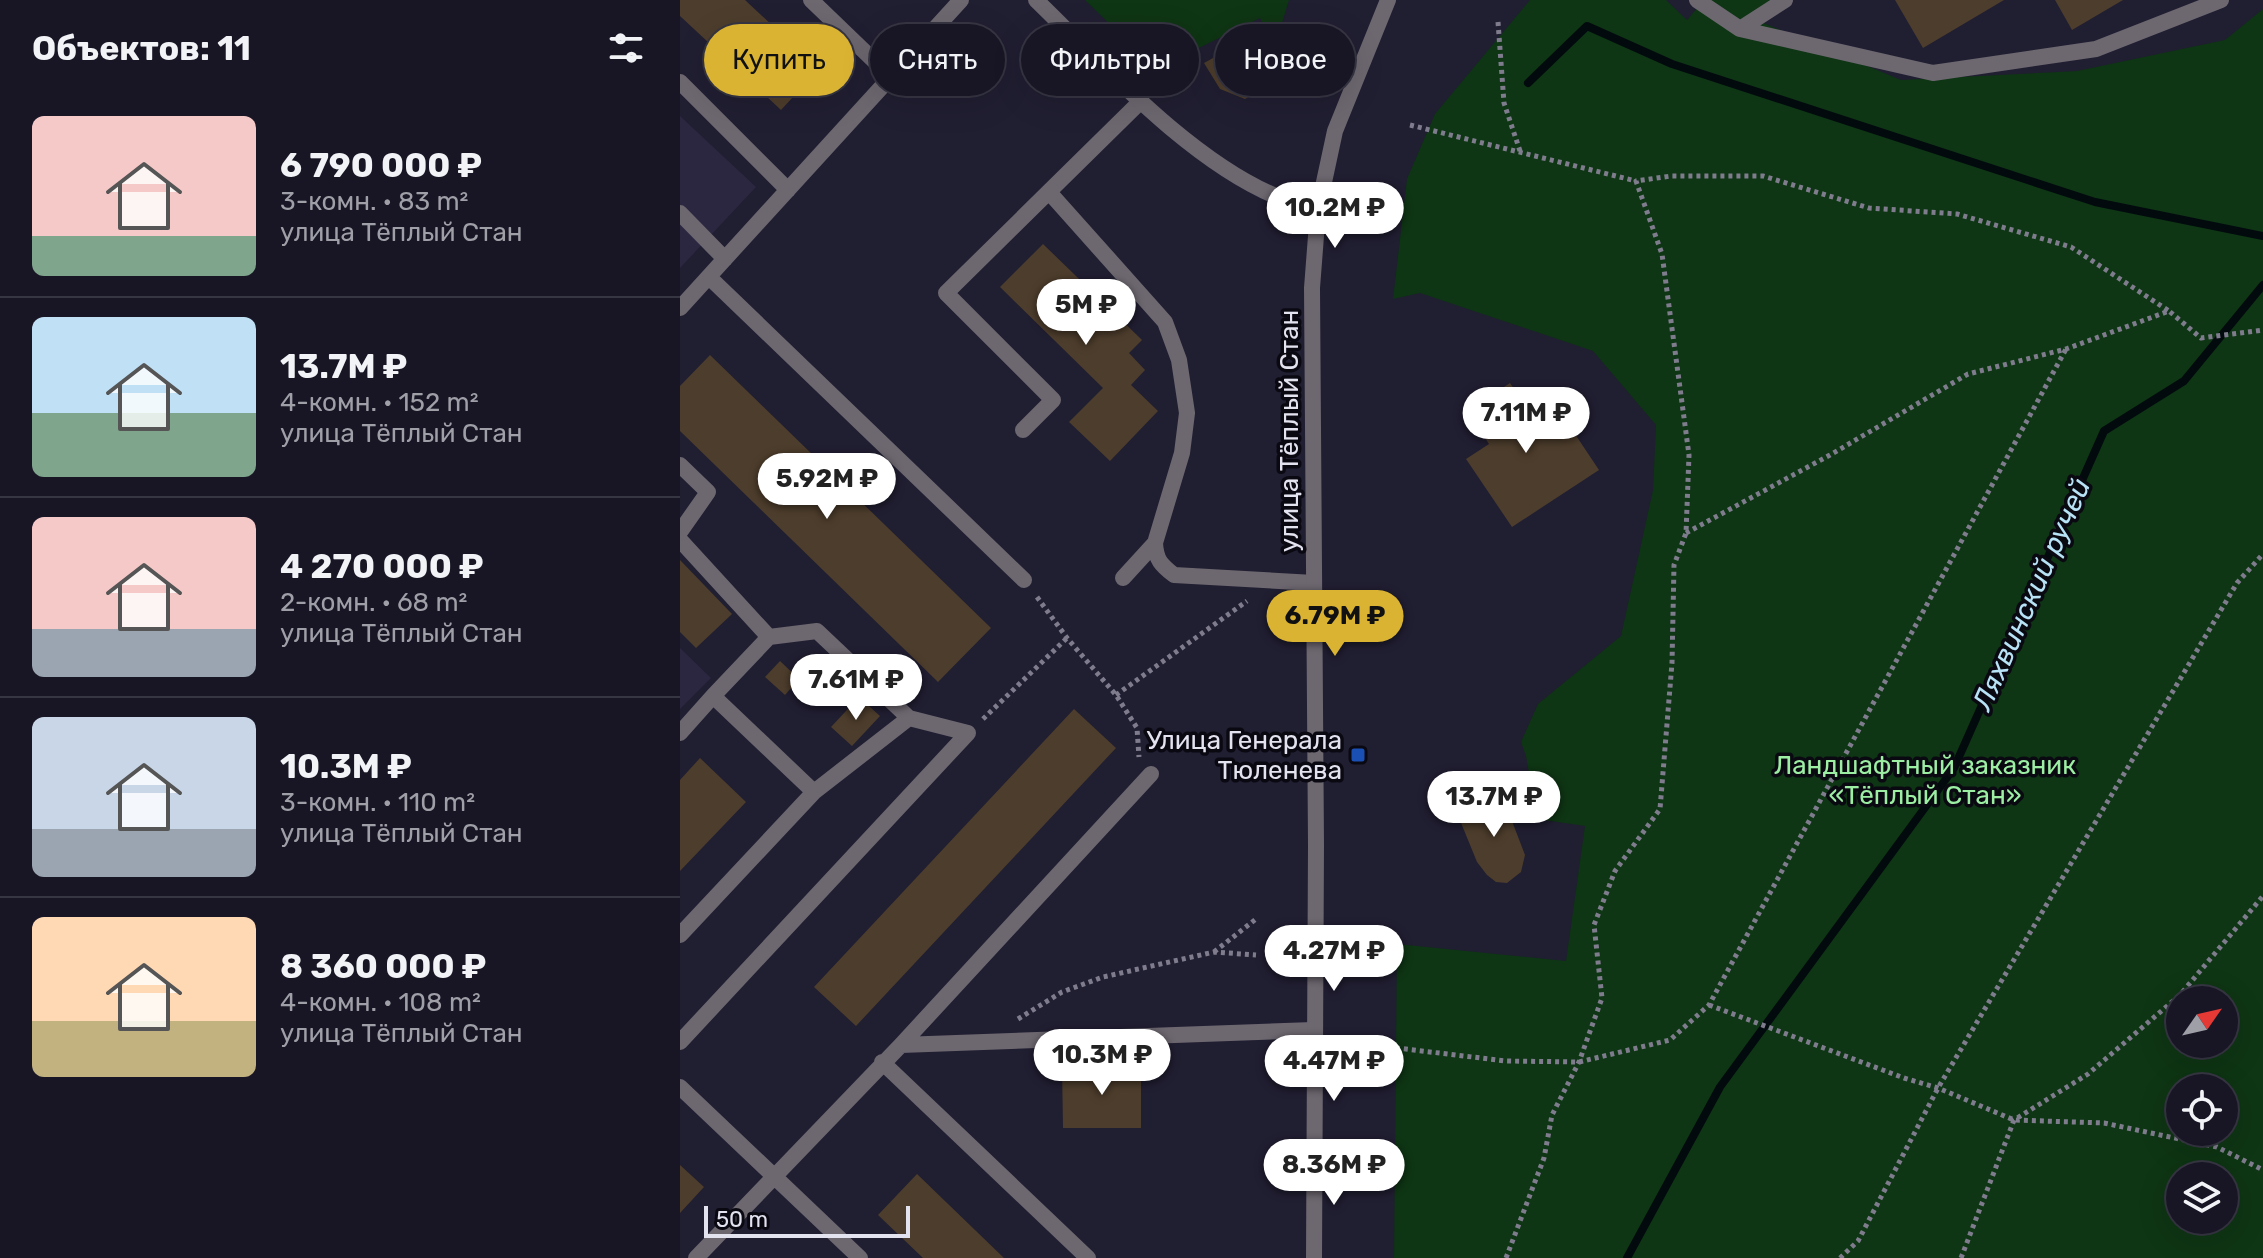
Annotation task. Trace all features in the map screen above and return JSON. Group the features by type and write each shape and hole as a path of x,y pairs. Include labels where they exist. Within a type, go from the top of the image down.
{"street":[{"path":"811,0 870,57"},
{"path":"939,24 961,0"},
{"path":"1036,0 1141,101 1203,153 1244,180 1281,199 1318,210"},
{"name":"улица Тёплый Стан","path":"1314,1258 1316,845 1312,288 1318,210 1335,131 1388,0"},
{"path":"1697,0 1740,29 1933,73 2096,49 2221,0"},
{"path":"1740,29 1785,0"},
{"path":"680,82 788,190"},
{"path":"680,308 874,96"},
{"path":"1023,430 1053,400 946,293 1141,101"},
{"path":"1049,192 1165,322 1179,360 1187,413 1184,440 1155,543 1155,556 1160,565 1174,575 1314,583"},
{"path":"680,213 725,259"},
{"path":"709,277 1024,580"},
{"path":"680,465 708,492 680,532"},
{"path":"680,540 769,637"},
{"path":"1123,578 1155,543"},
{"path":"680,733 769,637 817,631 909,718 968,733 680,1042"},
{"path":"713,696 814,792"},
{"path":"680,935 814,792 909,718"},
{"path":"696,1258 901,1045 1146,779"},
{"path":"901,1045 1313,1030"},
{"path":"882,1062 1088,1258"},
{"path":"680,1087 860,1258"}],"path":[{"path":"1498,22 1504,103 1521,152"},
{"path":"1410,125 1636,181 1671,176 1763,176 1869,208 1957,214 2071,247 2169,311 2201,338 2263,330"},
{"path":"1506,1258 1544,1158 1552,1115 1579,1062 1602,998 1594,925 1615,871 1660,809 1672,663 1674,565 1686,533 1689,455 1662,254 1636,181"},
{"path":"1686,533 1830,455 1968,374 2066,349 2169,311"},
{"path":"1380,1046 1506,1061 1579,1062 1670,1040 1709,1005 2066,349"},
{"path":"1840,1258 1858,1241 1938,1088 2237,583 2263,554"},
{"path":"1024,580 1067,638 1116,695 1137,728 1146,779"},
{"path":"1116,695 1247,601"},
{"path":"968,733 1067,638"},
{"path":"1961,1258 2014,1120 2088,1074 2180,995 2263,896"},
{"path":"1214,952 1256,919"},
{"path":"982,1042 1062,992 1103,977 1214,952 1256,955"},
{"path":"1709,1005 1938,1088 2014,1120 2104,1123 2217,1147 2263,1170"}],"shaded area":[{"path":"680,116 756,187 680,268"},
{"path":"680,648 711,678 680,709"}],"green space":[{"path":"1085,0 1289,0 1282,24 1263,24 1260,18 1248,24 1215,24 1215,40 1199,48 1199,24 1110,24"},
{"name":"Ландшафтный заказник «Тёплый Стан»","path":"1530,0 1666,0 1687,20 1704,0 1788,0 1761,22 1901,80 2077,71 2225,40 2263,9 2263,1258 1394,1258 1397,944 1566,961 1585,826 1537,819 1521,742 1538,704 1621,636 1653,490 1656,425 1593,351 1420,293 1393,299 1407,179 1435,114"}],"building":[{"path":"680,0 745,0 771,24 704,24 704,38 680,16"},
{"path":"1895,0 2004,0 1923,48"},
{"path":"2055,0 2123,0 2072,30"},
{"path":"1215,57 1215,81 1204,63"},
{"path":"766,96 794,96 781,110"},
{"path":"1043,244 1142,340 1129,353 1145,370 1131,385 1158,411 1110,461 1069,422 1103,388 1000,287"},
{"path":"710,355 991,628 938,682 680,431 680,386"},
{"path":"1510,383 1532,415 1553,401 1599,470 1512,527 1466,459 1489,444 1468,411"},
{"path":"680,560 732,614 696,648 680,632"},
{"path":"780,661 799,679 785,695 765,677"},
{"path":"859,697 880,716 852,746 831,727"},
{"path":"1074,709 1116,748 856,1026 814,987"},
{"path":"700,758 746,802 680,871 680,780"},
{"path":"1502,795 1525,855 1521,872 1507,883 1496,882 1477,862 1457,813"},
{"path":"1062,1067 1141,1067 1141,1128 1063,1128"},
{"path":"680,1165 704,1187 680,1213"},
{"path":"917,1174 1004,1258 923,1258 878,1215"}],"waterway":[{"path":"1528,83 1587,26 1672,64 2095,202 2263,236"},
{"name":"Ляхвинский ручей","path":"1627,1258 1720,1087 1954,768 2104,431 2184,381 2263,285"}],"place":[{"name":"Улица Генерала Тюленева","path":"1358,755"}]}
